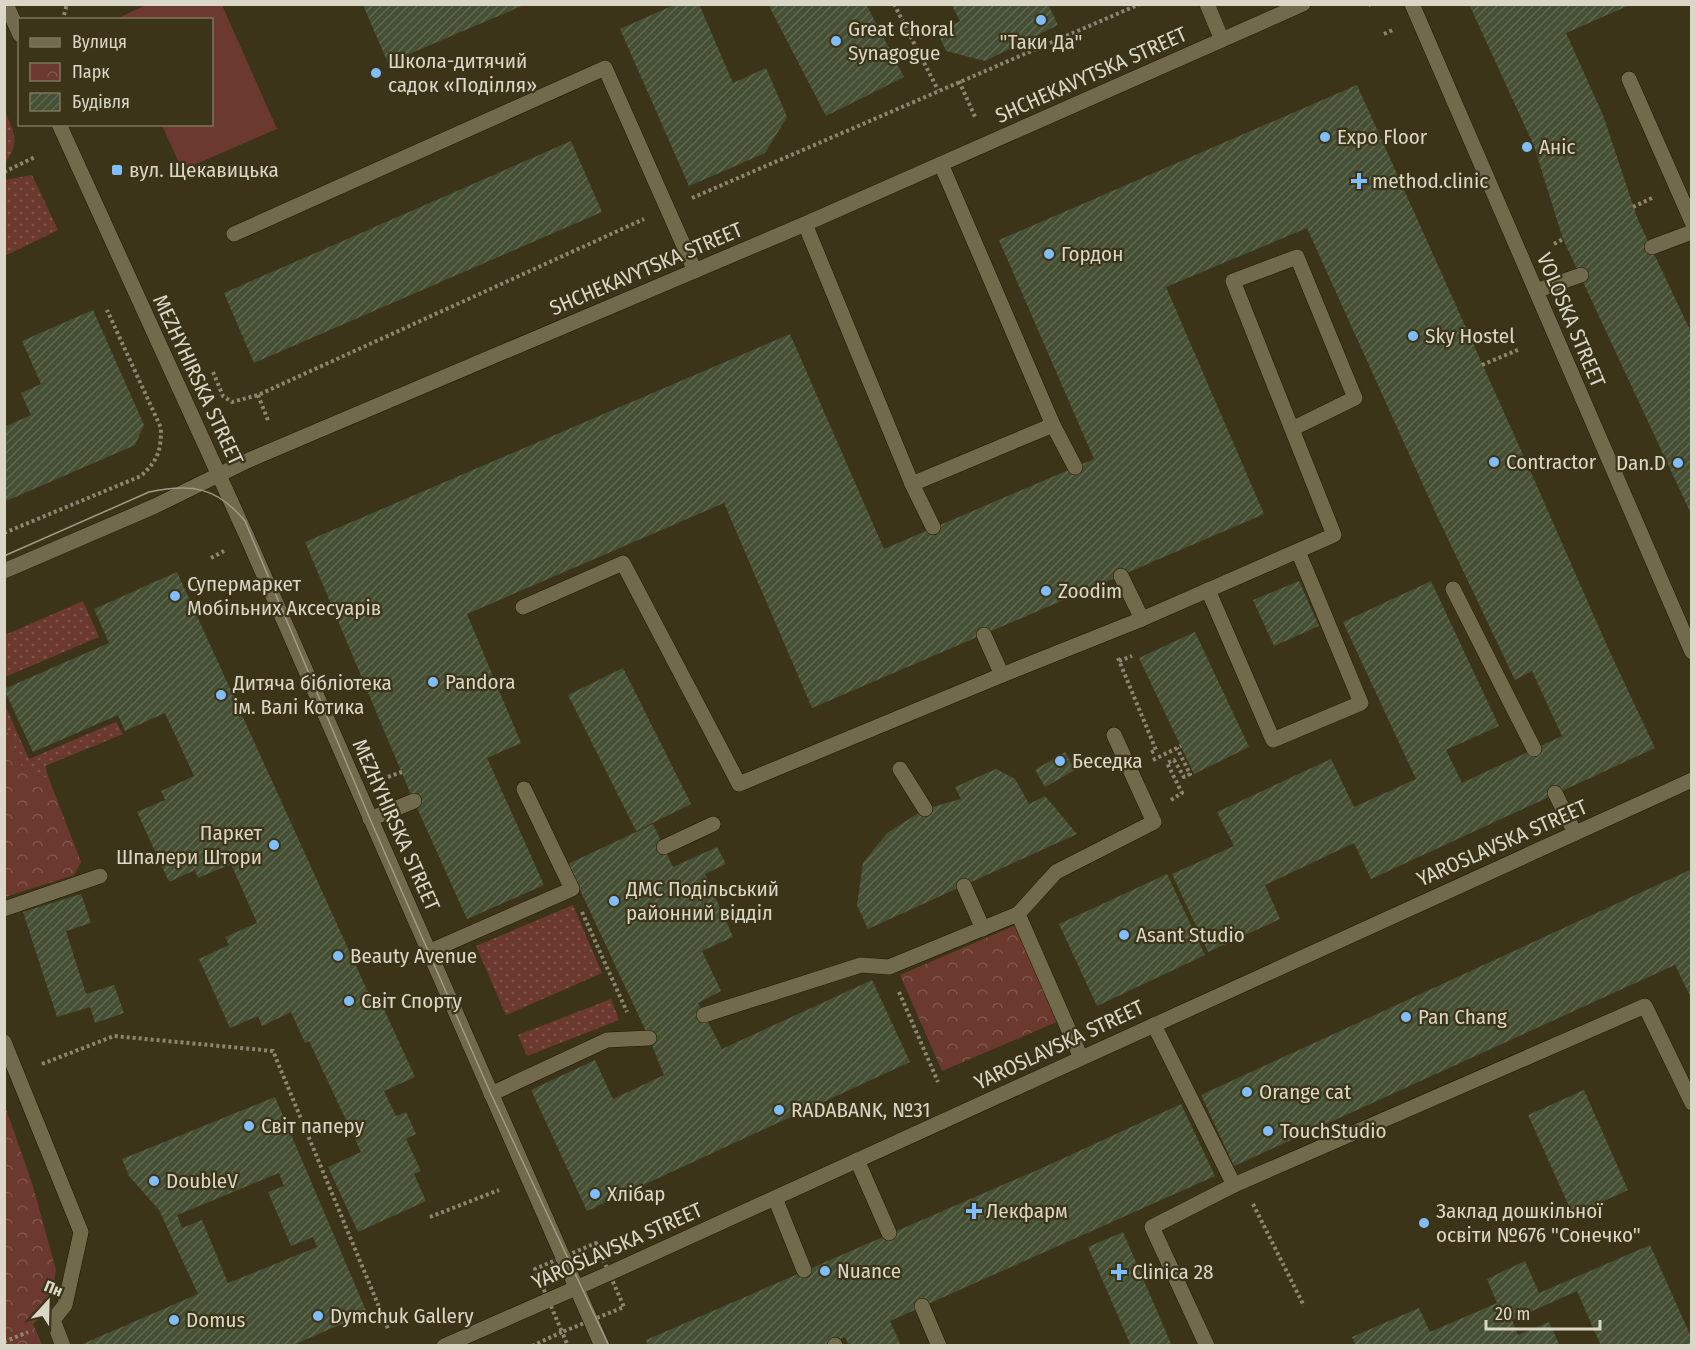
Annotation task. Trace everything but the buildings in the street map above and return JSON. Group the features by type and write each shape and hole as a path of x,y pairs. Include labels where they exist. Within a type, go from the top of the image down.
{"street":[{"path":"6,4 18,31"},
{"path":"1207,4 1222,40"},
{"name":"SHCHEKAVYTSKA STREET","path":"4,571 155,506 217,474 805,224 1303,4"},
{"name":"VOLOSKA STREET","path":"1412,4 1692,652"},
{"path":"234,234 605,68 695,271"},
{"path":"1629,79 1692,222"},
{"name":"MEZHYHIRSKA STREET","path":"60,126 217,474 602,1346"},
{"path":"941,164 1053,425 1075,467"},
{"path":"805,224 912,484 933,527"},
{"path":"1652,248 1692,232"},
{"path":"523,607 623,563 739,784 1142,619 1334,535 1233,281 1297,257 1355,398 1292,429"},
{"path":"1536,291 1581,275"},
{"path":"912,484 1053,425"},
{"path":"1208,590 1274,740 1361,703 1298,550"},
{"path":"1120,576 1142,619"},
{"path":"1453,589 1534,749"},
{"path":"984,634 1002,675"},
{"path":"704,1015 861,965 889,967 1017,914 1056,872 1154,822 1114,735"},
{"path":"900,769 925,809"},
{"name":"YAROSLAVSKA STREET","path":"444,1346 577,1288 1692,780"},
{"path":"428,952 576,888 524,789"},
{"path":"1555,793 1575,833"},
{"path":"370,819 414,801"},
{"path":"664,847 713,825"},
{"path":"4,909 100,876"},
{"path":"964,885 982,929"},
{"path":"1017,914 1081,1058"},
{"path":"1207,1346 1152,1227 1238,1183 1644,1006 1692,1103"},
{"path":"1154,1025 1238,1183"},
{"path":"491,1094 607,1040 644,1038"},
{"path":"4,1042 81,1232 65,1305 53,1320 63,1346"},
{"path":"857,1160 889,1233"},
{"path":"775,1198 804,1270"},
{"path":"922,1306 939,1346"}],"path":[{"path":"64,15 67,4"},
{"path":"894,4 938,90"},
{"path":"213,372 223,396 232,402 258,395 667,208 1140,4"},
{"path":"4,172 35,157"},
{"path":"1554,244 1563,239"},
{"path":"4,533 141,476 154,464 161,447 160,428 107,310"},
{"path":"1482,365 1520,349"},
{"path":"1116,653 1156,750 1127,763"},
{"path":"1163,755 1179,747 1190,774 1184,777 1174,759 1167,763 1182,793"},
{"path":"388,777 402,772"},
{"path":"576,888 644,1038"},
{"path":"889,967 938,1082"},
{"path":"17,1074 114,1036 273,1051 389,1331"},
{"path":"1238,1183 1304,1306"},
{"path":"430,1217 499,1190"},
{"path":"532,1346 562,1332 568,1346"}],"green space":[{"path":"148,4 222,5 277,129 182,170 162,126 213,126 213,18 118,18"},
{"path":"5,111 13,132 14,143 5,163"},
{"path":"32,175 58,230 5,256 5,180"},
{"path":"83,601 99,637 5,677 5,635"},
{"path":"4,703 29,759 116,722 123,734 45,766 49,779 22,768 5,725"},
{"path":"5,725 22,768 49,779 81,862 74,875 5,897"},
{"path":"573,905 602,973 506,1015 476,946"},
{"path":"1018,924 1059,1021 942,1071 900,975"},
{"path":"611,999 619,1020 527,1056 518,1035"},
{"path":"5,1106 32,1183 56,1270 49,1310 33,1324 42,1345 5,1345"}],"tram line":[{"path":"4,556 149,492 164,489 202,490 224,501 245,521 370,819 491,1094 609,1346"}],"place":[{"name":"\"Таки Да\"","path":"1041,20"},
{"name":"Great Choral Synagogue","path":"836,41"},
{"name":"Школа-дитячий садок «Поділля»","path":"376,73"},
{"name":"Expo Floor","path":"1325,137"},
{"name":"Аніс","path":"1527,147"},
{"name":"вул. Щекавицька","path":"117,170"},
{"name":"method.clinic","path":"1359,181"},
{"name":"Гордон","path":"1049,254"},
{"name":"Sky Hostel","path":"1413,336"},
{"name":"Contractor","path":"1494,462"},
{"name":"Dan.D","path":"1678,463"},
{"name":"Zoodim","path":"1046,591"},
{"name":"Супермаркет Мобільних Аксесуарів","path":"175,596"},
{"name":"Pandora","path":"433,682"},
{"name":"Дитяча бібліотека ім. Валі Котика","path":"221,695"},
{"name":"Беседка","path":"1060,761"},
{"name":"Паркет Шпалери Штори","path":"274,845"},
{"name":"ДМС Подільський районний відділ","path":"614,901"},
{"name":"Asant Studio","path":"1124,935"},
{"name":"Beauty Avenue","path":"338,956"},
{"name":"Світ Спорту","path":"349,1001"},
{"name":"Pan Chang","path":"1406,1017"},
{"name":"Orange cat","path":"1247,1092"},
{"name":"RADABANK, №31","path":"779,1110"},
{"name":"Світ паперу","path":"249,1126"},
{"name":"TouchStudio","path":"1268,1131"},
{"name":"DoubleV","path":"154,1181"},
{"name":"Хлібар","path":"595,1194"},
{"name":"Лекфарм","path":"974,1211"},
{"name":"Заклад дошкільної освіти №676 \"Сонечко\"","path":"1424,1223"},
{"name":"Nuance","path":"825,1271"},
{"name":"Clinica 28","path":"1119,1272"},
{"name":"Dymchuk Gallery","path":"318,1316"},
{"name":"Domus","path":"174,1320"}]}
